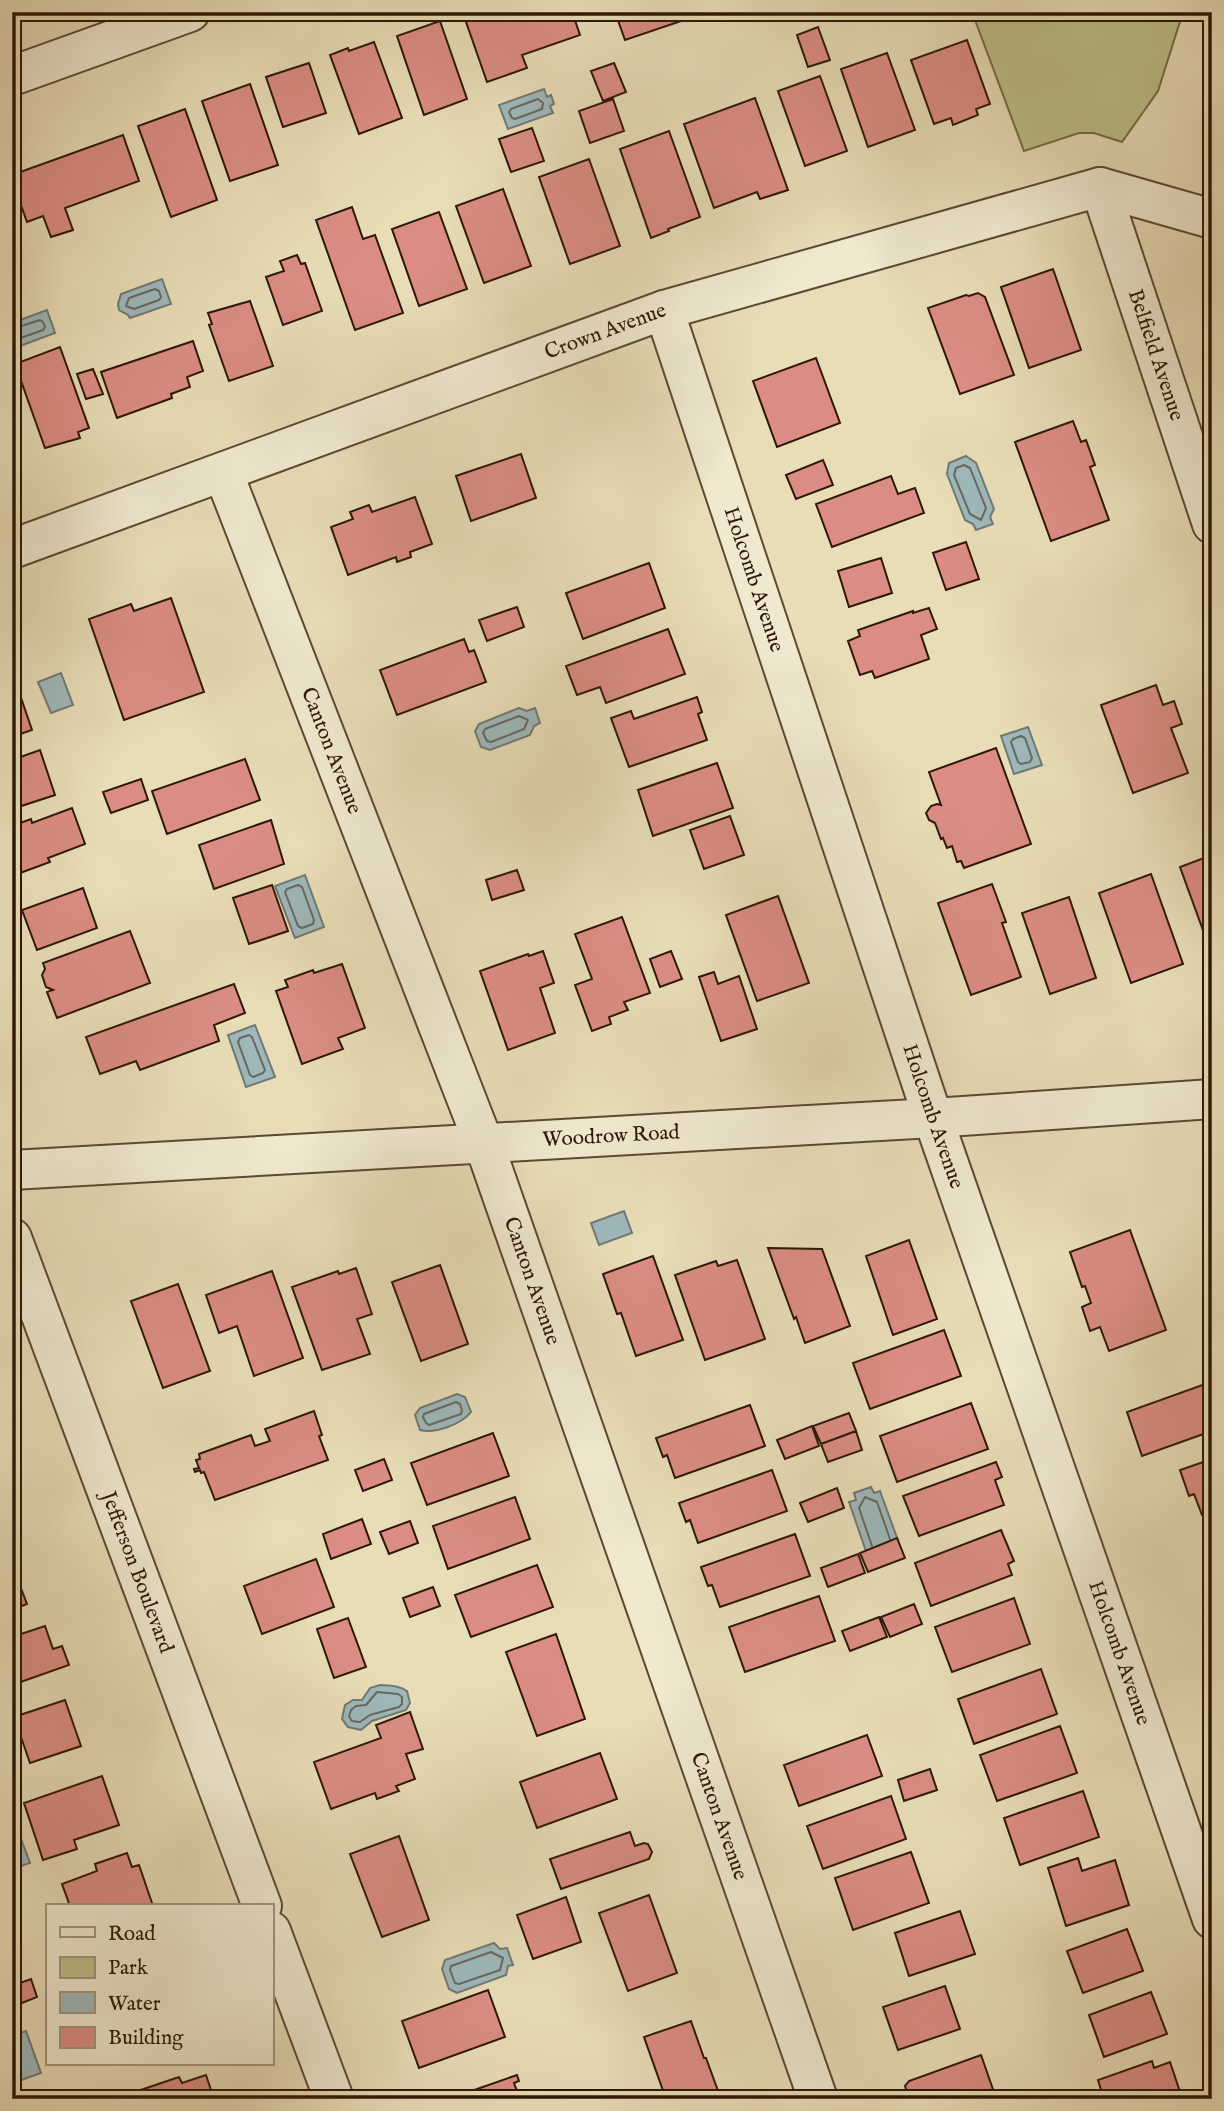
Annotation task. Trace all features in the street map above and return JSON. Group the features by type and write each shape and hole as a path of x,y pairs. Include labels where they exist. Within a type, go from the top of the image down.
{"street":[{"path":"12,76 190,12"},
{"path":"1100,187 1212,219"},
{"name":"Crown Avenue","path":"12,549 664,310 1100,187"},
{"name":"Belfield Avenue","path":"1100,187 1212,524"},
{"name":"Holcomb Avenue","path":"664,310 933,1118 1212,1919"},
{"name":"Canton Avenue","path":"223,472 484,1144 818,2099"},
{"name":"Woodrow Road","path":"12,1170 933,1118 1212,1098"},
{"name":"Jefferson Boulevard","path":"12,1238 261,1904"},
{"path":"273,1936 334,2099"}],"green space":[{"path":"972,12 1183,12 1158,91 1122,142 1094,133 1079,133 1024,151"}],"water":[{"path":"544,89 547,97 551,95 554,104 550,106 553,113 508,129 499,105"},
{"path":"162,279 171,304 130,318 119,310 121,294"},
{"path":"47,310 55,333 12,349 12,323"},
{"path":"966,456 976,463 994,509 990,517 993,524 976,530 973,524 965,520 947,474 949,463"},
{"path":"61,673 73,705 51,713 38,682"},
{"path":"519,708 527,711 535,708 540,723 534,726 530,735 490,750 481,747 475,731 479,724"},
{"path":"1028,727 1042,765 1014,774 1001,736"},
{"path":"305,875 324,927 295,938 275,886"},
{"path":"255,1025 275,1077 246,1087 228,1035"},
{"path":"624,1211 632,1233 599,1245 591,1223"},
{"path":"457,1394 465,1397 471,1412 467,1416 440,1429 420,1430 415,1415 420,1408"},
{"path":"871,1487 874,1493 880,1491 900,1546 868,1557 849,1502 856,1500 854,1493"},
{"path":"380,1685 407,1691 410,1703 406,1710 372,1721 361,1730 348,1727 342,1719 345,1705 353,1700 362,1700 370,1688"},
{"path":"12,1815 30,1863 12,1869"},
{"path":"494,1943 500,1949 507,1948 513,1965 508,1966 506,1975 457,1993 449,1989 442,1969 445,1960"},
{"path":"26,2031 41,2073 13,2083 12,2036"}],"building":[{"path":"482,12 572,12 580,35 522,55 527,68 487,82 465,19"},
{"path":"615,12 697,12 699,15 625,40"},
{"path":"440,21 467,99 424,115 397,36"},
{"path":"818,27 830,60 808,67 797,35"},
{"path":"967,40 990,104 976,109 978,115 953,125 951,118 934,124 911,60"},
{"path":"374,42 402,118 359,134 330,55"},
{"path":"887,53 915,130 868,147 841,69"},
{"path":"309,63 326,113 283,127 266,77"},
{"path":"614,63 626,92 603,101 591,71"},
{"path":"820,76 847,151 805,166 778,91"},
{"path":"250,84 278,165 230,181 202,101"},
{"path":"755,98 788,190 760,199 757,192 714,208 684,124"},
{"path":"613,99 624,131 590,143 579,111"},
{"path":"185,109 217,200 171,217 138,126"},
{"path":"532,128 544,161 511,172 499,139"},
{"path":"669,131 700,217 651,238 620,149"},
{"path":"123,135 139,181 65,208 73,230 51,237 43,216 27,222 12,175"},
{"path":"589,159 620,246 570,264 539,177"},
{"path":"503,189 531,266 484,283 456,206"},
{"path":"352,207 363,239 375,235 403,313 355,330 316,220"},
{"path":"439,212 467,289 419,306 392,229"},
{"path":"297,255 301,264 305,263 322,311 283,325 266,277 284,271 280,261"},
{"path":"1053,269 1081,350 1029,368 1001,287"},
{"path":"978,293 985,297 1014,375 960,394 928,308"},
{"path":"250,301 273,366 229,381 209,325 212,324 208,313"},
{"path":"193,341 203,371 187,377 190,387 171,394 172,398 117,418 101,372"},
{"path":"60,347 89,428 78,432 80,438 45,448 15,364"},
{"path":"816,358 840,423 777,447 753,381"},
{"path":"93,369 103,394 86,399 77,374"},
{"path":"1073,421 1081,442 1086,440 1095,465 1090,467 1109,520 1051,541 1015,442"},
{"path":"521,454 536,498 471,521 456,476"},
{"path":"823,460 833,485 796,499 786,475"},
{"path":"891,476 898,494 915,488 924,513 832,547 816,504"},
{"path":"415,497 432,544 410,552 411,557 397,562 396,557 348,575 331,527 353,519 350,512 369,505 372,512"},
{"path":"966,542 979,579 946,590 933,553"},
{"path":"881,558 892,593 849,607 838,571"},
{"path":"649,563 665,608 583,639 566,593"},
{"path":"171,598 204,692 124,720 89,619 131,604 134,611"},
{"path":"517,607 524,627 487,641 479,620"},
{"path":"929,608 937,629 921,635 929,659 875,678 872,671 860,675 848,641 860,636 858,630"},
{"path":"668,629 685,674 606,703 600,687 577,695 566,666"},
{"path":"464,639 469,652 474,650 486,682 397,715 380,670"},
{"path":"1156,685 1163,705 1174,701 1182,724 1171,728 1188,773 1133,793 1101,705"},
{"path":"17,686 32,730 12,737 12,688"},
{"path":"697,697 702,712 698,714 707,740 629,767 611,718 631,711 634,719"},
{"path":"996,748 1031,844 964,868 961,861 957,862 952,846 947,848 935,823 929,820 926,813 931,806 941,805 929,772"},
{"path":"40,750 55,795 12,809 12,760"},
{"path":"245,759 260,800 167,834 152,791"},
{"path":"717,763 733,808 653,836 638,790"},
{"path":"141,779 148,800 111,813 103,792"},
{"path":"72,808 85,844 48,858 50,862 12,876 12,826 31,819 32,823"},
{"path":"730,816 744,855 704,869 690,830"},
{"path":"271,820 284,864 214,889 199,845"},
{"path":"1212,855 1212,955 1180,867"},
{"path":"517,870 524,890 492,900 486,880"},
{"path":"1151,874 1183,964 1131,983 1099,893"},
{"path":"992,884 1021,977 971,995 938,903"},
{"path":"272,885 288,931 249,944 233,898"},
{"path":"83,888 97,928 37,950 22,910"},
{"path":"778,896 809,983 757,1001 726,915"},
{"path":"1069,897 1096,978 1050,994 1022,913"},
{"path":"622,917 650,993 624,1002 628,1010 609,1017 611,1024 592,1031 575,985 592,979 575,934"},
{"path":"130,931 150,983 57,1018 47,992 53,990 46,987 42,975 45,969 43,963"},
{"path":"543,951 554,983 540,988 555,1033 508,1050 480,971"},
{"path":"671,951 682,979 660,987 650,959"},
{"path":"342,964 365,1028 338,1038 343,1049 302,1064 276,991 288,987 285,980"},
{"path":"714,972 718,984 739,976 757,1029 721,1041 699,977"},
{"path":"234,984 245,1013 214,1025 219,1041 140,1070 136,1061 100,1074 86,1037"},
{"path":"1130,1230 1166,1330 1109,1351 1100,1327 1090,1331 1082,1307 1091,1303 1085,1286 1082,1287 1070,1252"},
{"path":"909,1240 937,1319 893,1335 866,1256"},
{"path":"768,1248 822,1249 850,1326 805,1343"},
{"path":"653,1256 683,1340 636,1356 621,1313 617,1314 603,1274"},
{"path":"737,1260 765,1339 705,1360 675,1275 716,1261 718,1266"},
{"path":"440,1265 468,1344 421,1361 392,1282"},
{"path":"356,1268 372,1314 357,1319 370,1354 322,1370 292,1287 338,1271 339,1274"},
{"path":"272,1271 303,1358 254,1376 237,1326 219,1333 206,1295"},
{"path":"178,1284 210,1371 163,1388 131,1301"},
{"path":"944,1330 961,1376 870,1409 853,1363"},
{"path":"1208,1383 1212,1394 1212,1431 1142,1456 1127,1412"},
{"path":"971,1403 988,1449 897,1482 880,1436"},
{"path":"750,1405 765,1446 675,1478 667,1455 663,1457 656,1438"},
{"path":"314,1411 328,1460 215,1500 204,1472 195,1472 194,1469 199,1468 196,1460 200,1459 199,1454 251,1435 255,1446 270,1441 265,1429"},
{"path":"849,1413 856,1431 821,1444 813,1426"},
{"path":"812,1426 819,1446 785,1459 777,1440"},
{"path":"856,1431 862,1450 828,1462 821,1444"},
{"path":"493,1433 509,1476 427,1505 411,1463"},
{"path":"384,1459 392,1480 363,1491 355,1470"},
{"path":"1212,1459 1212,1512 1202,1515 1194,1494 1189,1496 1180,1470"},
{"path":"996,1462 1002,1477 995,1480 1004,1505 919,1536 903,1496"},
{"path":"772,1470 787,1511 698,1543 690,1520 686,1522 679,1503"},
{"path":"837,1488 844,1508 808,1522 800,1503"},
{"path":"515,1497 530,1539 448,1569 433,1526"},
{"path":"362,1519 371,1544 331,1559 323,1534"},
{"path":"410,1521 418,1543 389,1554 380,1532"},
{"path":"1001,1530 1014,1561 1008,1564 1012,1575 931,1606 915,1563"},
{"path":"795,1534 810,1576 720,1607 712,1585 708,1586 701,1567"},
{"path":"897,1538 905,1558 868,1572 860,1553"},
{"path":"858,1554 865,1573 828,1587 821,1568"},
{"path":"316,1559 334,1607 262,1634 244,1586"},
{"path":"12,1565 27,1604 12,1610"},
{"path":"537,1565 553,1607 471,1637 455,1595"},
{"path":"433,1587 440,1606 410,1617 403,1598"},
{"path":"819,1596 835,1641 745,1672 729,1627"},
{"path":"1014,1598 1030,1644 952,1672 935,1627"},
{"path":"914,1604 922,1624 890,1637 881,1617"},
{"path":"879,1617 887,1637 850,1651 842,1631"},
{"path":"348,1618 366,1667 334,1678 317,1629"},
{"path":"45,1626 53,1649 62,1646 69,1665 12,1685 12,1637"},
{"path":"556,1634 585,1719 537,1736 506,1652"},
{"path":"1041,1669 1057,1714 974,1744 958,1699"},
{"path":"65,1700 81,1746 30,1763 14,1717"},
{"path":"410,1712 423,1749 406,1754 415,1779 396,1786 399,1791 377,1799 375,1793 331,1809 314,1762 381,1738 376,1725"},
{"path":"1060,1726 1077,1773 997,1801 980,1755"},
{"path":"867,1735 882,1776 799,1806 784,1765"},
{"path":"600,1753 617,1799 537,1828 520,1782"},
{"path":"930,1769 937,1790 904,1801 898,1780"},
{"path":"102,1776 119,1825 74,1840 77,1849 43,1860 24,1803"},
{"path":"1083,1791 1099,1837 1020,1865 1004,1818"},
{"path":"891,1796 906,1839 823,1869 807,1826"},
{"path":"630,1832 635,1846 648,1844 652,1852 649,1859 561,1889 550,1859"},
{"path":"399,1836 429,1920 382,1937 350,1854"},
{"path":"911,1852 929,1903 853,1930 835,1878"},
{"path":"127,1853 132,1867 139,1865 152,1904 69,1904 62,1884 97,1871 95,1864"},
{"path":"1078,1858 1082,1871 1115,1860 1129,1905 1066,1926 1048,1868"},
{"path":"649,1895 677,1973 628,1991 599,1913"},
{"path":"566,1897 581,1942 533,1959 517,1915"},
{"path":"960,1911 975,1954 909,1976 895,1933"},
{"path":"1127,1929 1143,1971 1083,1993 1067,1951"},
{"path":"31,1979 37,1997 12,2007 12,1986"},
{"path":"945,1986 960,2029 898,2050 883,2007"},
{"path":"488,1990 505,2037 419,2068 402,2021"},
{"path":"1151,1992 1167,2034 1104,2057 1089,2015"},
{"path":"691,2021 721,2099 666,2099 644,2037"},
{"path":"981,2055 996,2098 909,2098 905,2086 909,2081"},
{"path":"1152,2061 1154,2068 1170,2062 1180,2092 1166,2099 1104,2099 1098,2080"},
{"path":"206,2075 214,2099 127,2099 126,2095 179,2077 182,2083"},
{"path":"517,2075 519,2081 514,2083 520,2099 461,2099 460,2095"}]}
